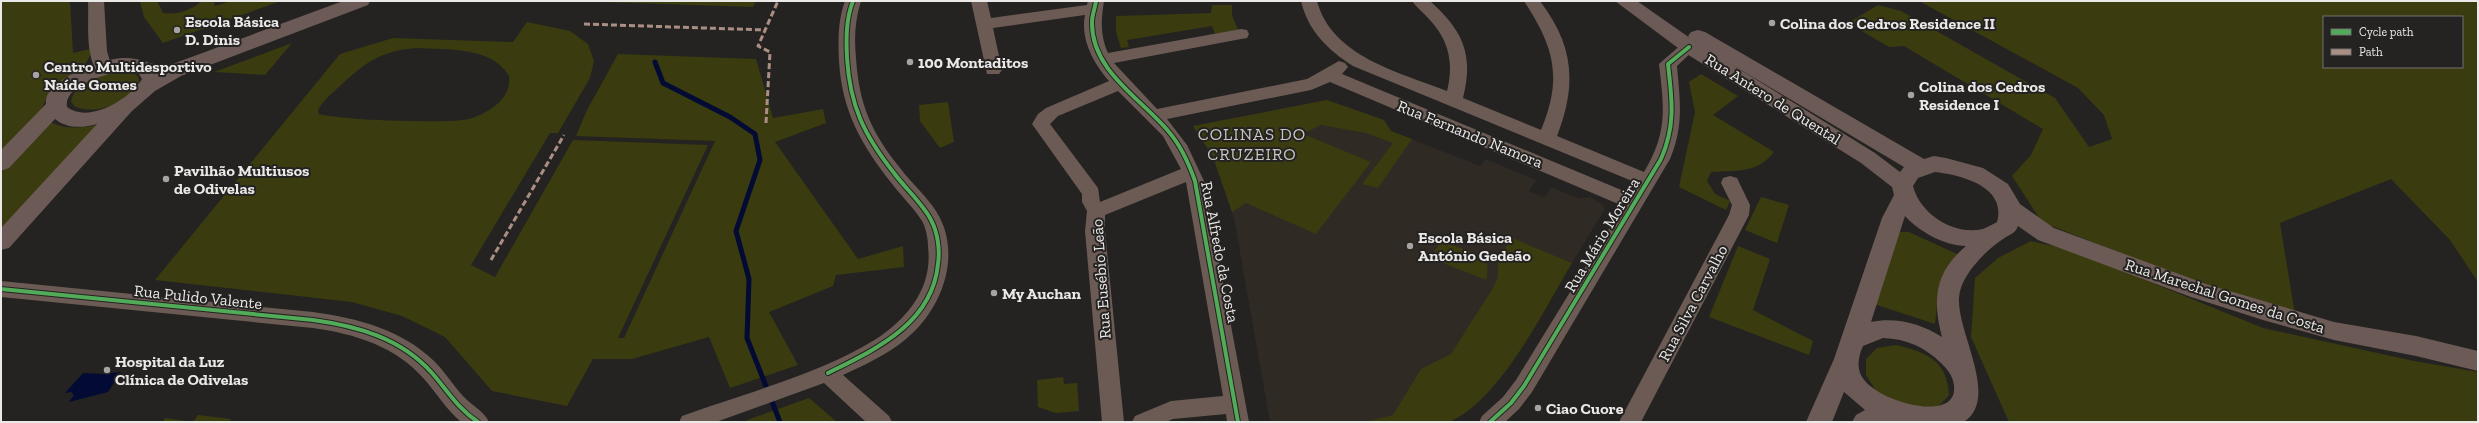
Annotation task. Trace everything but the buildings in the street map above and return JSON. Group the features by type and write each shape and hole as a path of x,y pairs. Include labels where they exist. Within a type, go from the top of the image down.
{"main road":[{"path":"1,163 56,106 59,96 69,85 103,68 169,59 327,1"},
{"path":"149,86 174,71 361,1"},
{"name":"Rua Antero de Quental","path":"1624,1 1688,47 1868,158 1903,191"},
{"name":"Rua Antero de Quental","path":"1647,1 1694,34 1919,166"},
{"path":"56,106 60,114 79,119 107,115 125,107 136,101 149,86 152,79 150,72 145,67 136,64"},
{"path":"1,242 125,107"},
{"path":"1819,422 1849,351 1908,174 1919,166 1950,164 1984,177 1997,187 2007,198 2012,210 2007,227 1969,256 1952,277 1948,298 1949,320 1967,386 1966,400 1958,412 1933,422 1886,418 1856,388 1849,376 1849,351 1864,333 1879,329 1896,329 1915,333 1933,342 1950,354 1962,370"},
{"path":"1903,191 1916,216 1939,230 1967,238 1996,235"},
{"name":"Rua Marechal Gomes da Costa","path":"2012,210 2046,234 2199,290 2263,311 2334,331 2416,346 2478,361"},
{"name":"Rua Marechal Gomes da Costa","path":"1996,235 2046,234"}],"street":[{"path":"96,1 99,51 103,68"},
{"path":"690,422 828,373 882,345 902,329 929,296 935,285 940,265 937,236 930,219 864,129 854,108 848,76 847,42 848,12 853,1"},
{"path":"979,1 993,70"},
{"name":"Rua Fernando Namora","path":"1309,1 1316,22 1322,31 1338,48 1371,68 1648,181"},
{"path":"1420,1 1442,20 1460,54 1459,81 1453,101"},
{"path":"1532,1 1541,12 1555,36 1563,64 1556,119 1546,140"},
{"path":"984,24 1095,5"},
{"name":"Rua Alfredo da Costa","path":"1095,5 1092,36 1102,60 1120,83 1153,116 1177,144 1192,172 1200,203 1237,413"},
{"path":"1102,60 1241,34"},
{"name":"Rua Mário Moreira","path":"1490,422 1511,403 1524,386 1648,181 1668,143 1672,125 1672,97 1668,64 1688,47"},
{"path":"1153,116 1311,84 1330,75 1349,56"},
{"name":"Rua Fernando Namora","path":"1330,75 1635,203"},
{"name":"Rua Eusébio Leão","path":"1113,422 1095,231 1096,211 1086,184 1042,128 1042,122 1052,112 1120,83"},
{"path":"1096,211 1192,172"},
{"name":"Rua Silva Carvalho","path":"1630,422 1739,215 1741,206 1730,183"},
{"name":"Rua Pulido Valente","path":"1,288 294,319 358,330 388,340 411,353 433,374 461,410 478,422"},
{"path":"828,373 840,387 881,422"},
{"path":"1143,422 1172,410 1237,413"}],"shaded area":[{"name":"Centro Multidesportivo Naíde Gomes","path":"1,1 70,1 73,53 90,49 90,56 84,66 47,96 41,111 1,154"},
{"name":"Escola Básica D. Dinis","path":"140,1 157,1 163,13 179,13 188,10 201,1 214,1 215,6 231,1 281,1 163,43 144,17"},
{"path":"572,1 756,1 753,7"},
{"path":"1919,1 2478,1 2478,282 2450,240 2391,179 2280,223 2295,315 2170,273 2042,222 2012,176 2031,155 2043,129 1904,46 1889,47 1848,23 1878,5 1901,11 2055,98 2089,147 2112,139 2104,115 2078,88"},
{"path":"1212,5 1232,5 1232,15 1238,30 1215,34 1212,26 1127,40 1129,47 1121,48 1116,32 1116,16 1211,13"},
{"path":"527,22 570,31 588,44 594,61 590,78 558,133 550,133 471,265 495,277 573,140 708,145 618,338 624,338 715,141 576,136 587,110 618,54 756,59 773,118 823,109 826,123 775,142 858,259 903,246 904,267 836,275 833,286 769,312 798,365 730,388 709,337 632,359 593,359 567,406 492,391 445,337 402,316 352,302 155,280 340,54 393,38 513,42","holes":["416,48 454,50 480,54 492,59 501,66 509,76 507,92 491,109 469,119 440,121 370,120 319,114 318,110 328,97 366,64 383,55"]},
{"path":"292,43 265,75 214,72"},
{"path":"115,71 132,73 139,78 137,86 130,94 118,102 104,108 89,110 74,106 71,101 74,94 83,84 95,77"},
{"path":"1701,74 1738,96 1713,115 1774,152 1760,164 1746,170 1711,172 1707,181 1715,194 1730,201 1726,210 1679,187 1695,112 1689,82"},
{"name":"Escola Básica António Gedeão","path":"1327,100 1384,120 1391,131 1480,166 1486,159 1536,180 1529,191 1544,198 1551,187 1580,199 1590,197 1602,204 1605,209 1510,364 1491,389 1450,422 1270,422 1234,218 1213,157 1193,126"},
{"path":"1327,100 1384,120 1391,131 1412,139 1378,188 1362,184 1393,143 1366,133 1321,125 1303,134 1371,162 1316,234 1246,203 1232,212 1213,157 1193,126"},
{"path":"948,102 954,142 940,148 920,121 919,105"},
{"path":"50,122 56,125 75,128 101,124 1,233 1,173"},
{"path":"1761,197 1789,205 1777,243 1745,230"},
{"path":"1898,232 1909,232 1957,254 1938,295 1935,324 1874,304"},
{"path":"1512,238 1572,263 1535,328 1504,373 1487,393 1469,410 1451,421 1366,422 1393,415 1421,369 1451,354 1493,288 1498,277 1498,260"},
{"path":"1441,241 1483,256 1488,268 1486,280 1430,258"},
{"path":"2031,241 2062,248 2096,260 2263,328 2414,361 2478,372 2478,422 2009,422 1971,337 1975,278 1998,258"},
{"path":"1738,246 1770,259 1753,310 1813,341 1809,355 1709,317"},
{"path":"1896,345 1925,355 1933,360 1944,373 1949,395 1938,407 1918,410 1877,392 1866,375 1866,359 1877,348"},
{"path":"1063,377 1064,384 1077,383 1079,411 1056,413 1038,407 1037,380"},
{"path":"809,398 837,422 742,422"},
{"path":"198,415 231,419 229,422 193,422"},
{"path":"165,418 193,422 162,422"}],"water":[{"path":"121,372 108,392 69,402 74,395 71,392 65,393 83,373 104,374"}],"waterway":[{"path":"655,62 663,83 730,117 755,134 760,160 736,231 749,279 747,338 780,422"}],"marked path":[{"path":"766,123 770,52 758,46 778,1"},
{"path":"584,24 765,30"},
{"path":"491,260 564,135"}],"cycle path":[{"path":"828,373 883,345 913,320 924,306 932,290 937,274 939,256 937,238 931,219 878,152 861,124 855,109 851,96 847,62 847,28 853,1"},
{"path":"1096,1 1092,22 1094,41 1102,58 1126,89 1169,132 1184,155 1195,181 1238,422"},
{"path":"1490,422 1511,403 1524,386 1661,159 1668,143 1673,114 1668,64 1689,47"},
{"path":"1,289 313,320 353,327 390,341 415,357 427,367 460,408 478,422"}],"place":[{"name":"Colina dos Cedros Residence II","path":"1772,23"},
{"name":"Escola Básica D. Dinis","path":"177,30"},
{"name":"100 Montaditos","path":"910,62"},
{"name":"Centro Multidesportivo Naíde Gomes","path":"36,75"},
{"name":"Colina dos Cedros Residence I","path":"1911,95"},
{"name":"Pavilhão Multiusos de Odivelas","path":"166,179"},
{"name":"Escola Básica António Gedeão","path":"1410,246"},
{"name":"My Auchan","path":"994,293"},
{"name":"Hospital da Luz Clínica de Odivelas","path":"107,370"},
{"name":"Ciao Cuore","path":"1538,408"}],"district":[{"name":"COLINAS DO CRUZEIRO","path":"1252,144"}]}
